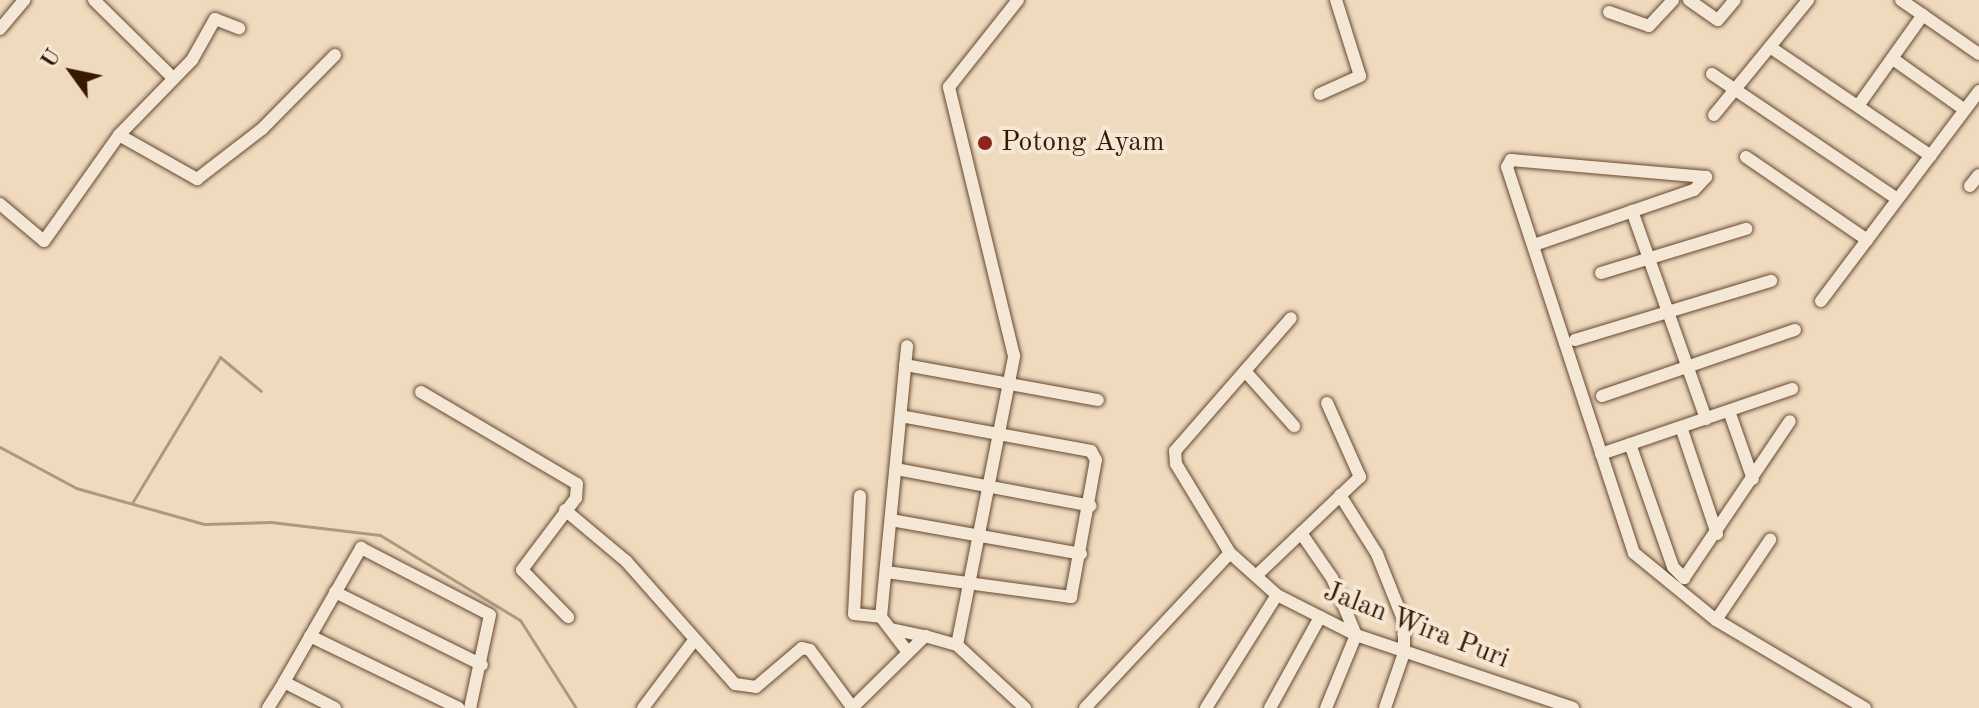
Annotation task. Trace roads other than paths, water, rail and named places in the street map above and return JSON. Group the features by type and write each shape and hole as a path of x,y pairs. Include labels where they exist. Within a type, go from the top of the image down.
{"street":[{"path":"0,29 24,0"},
{"path":"94,0 173,78"},
{"path":"957,645 971,587 1014,356 949,87 1018,0"},
{"path":"1320,94 1360,76 1336,0"},
{"path":"1609,12 1649,26 1673,0"},
{"path":"1689,0 1718,20 1735,0"},
{"path":"1714,115 1808,0"},
{"path":"1901,0 1979,54"},
{"path":"1858,106 1923,15"},
{"path":"0,204 44,241 119,135 173,78 215,19 239,28"},
{"path":"1770,47 1931,156"},
{"path":"119,135 197,179 262,129 335,55"},
{"path":"1893,59 1965,110"},
{"path":"1712,74 1897,199"},
{"path":"1821,301 1979,91"},
{"path":"1746,157 1867,240"},
{"path":"1534,245 1694,190 1706,177 1511,160 1507,167 1634,553 1716,620 1865,708"},
{"path":"1970,186 1979,175"},
{"path":"1632,211 1706,419"},
{"path":"1601,273 1650,261 1746,229"},
{"path":"1575,340 1771,281"},
{"path":"1085,708 1230,553 1174,459 1291,318"},
{"path":"1602,396 1795,330"},
{"path":"881,617 907,346"},
{"path":"905,365 1098,400"},
{"path":"1245,371 1294,426"},
{"path":"1601,454 1792,389"},
{"path":"421,392 577,484 565,510 522,570 568,617"},
{"path":"1258,574 1360,477 1359,463 1327,403"},
{"path":"1729,411 1753,479"},
{"path":"886,572 971,587 1071,597 1091,506 1091,451 901,416"},
{"path":"1630,444 1676,573 1690,577 1790,421"},
{"path":"1681,427 1717,534"},
{"path":"896,469 1091,506"},
{"path":"1340,495 1393,591 1404,653 1385,708"},
{"path":"860,496 854,614 881,617 907,651"},
{"path":"565,510 626,561 692,643 735,684 756,687 802,648 810,650 852,708 925,636"},
{"path":"891,520 1081,554"},
{"path":"1301,533 1332,578 1356,635 1326,708"},
{"path":"1716,620 1770,540"},
{"path":"268,708 361,548 487,611 475,705"},
{"name":"Jalan Wira Puri","path":"1230,553 1258,574 1277,595 1356,635 1573,708"},
{"path":"335,592 482,665"},
{"path":"1206,708 1277,595"},
{"path":"1270,708 1320,617"},
{"path":"891,629 957,645 1025,708"},
{"path":"310,636 459,708"},
{"path":"643,708 692,643"},
{"path":"284,682 335,708"}],"waterway":[{"path":"132,503 220,357 261,391"},
{"path":"0,447 76,488 204,524 271,522 380,535 520,620 576,708"}],"place":[{"name":"Potong Ayam","path":"985,143"}]}
